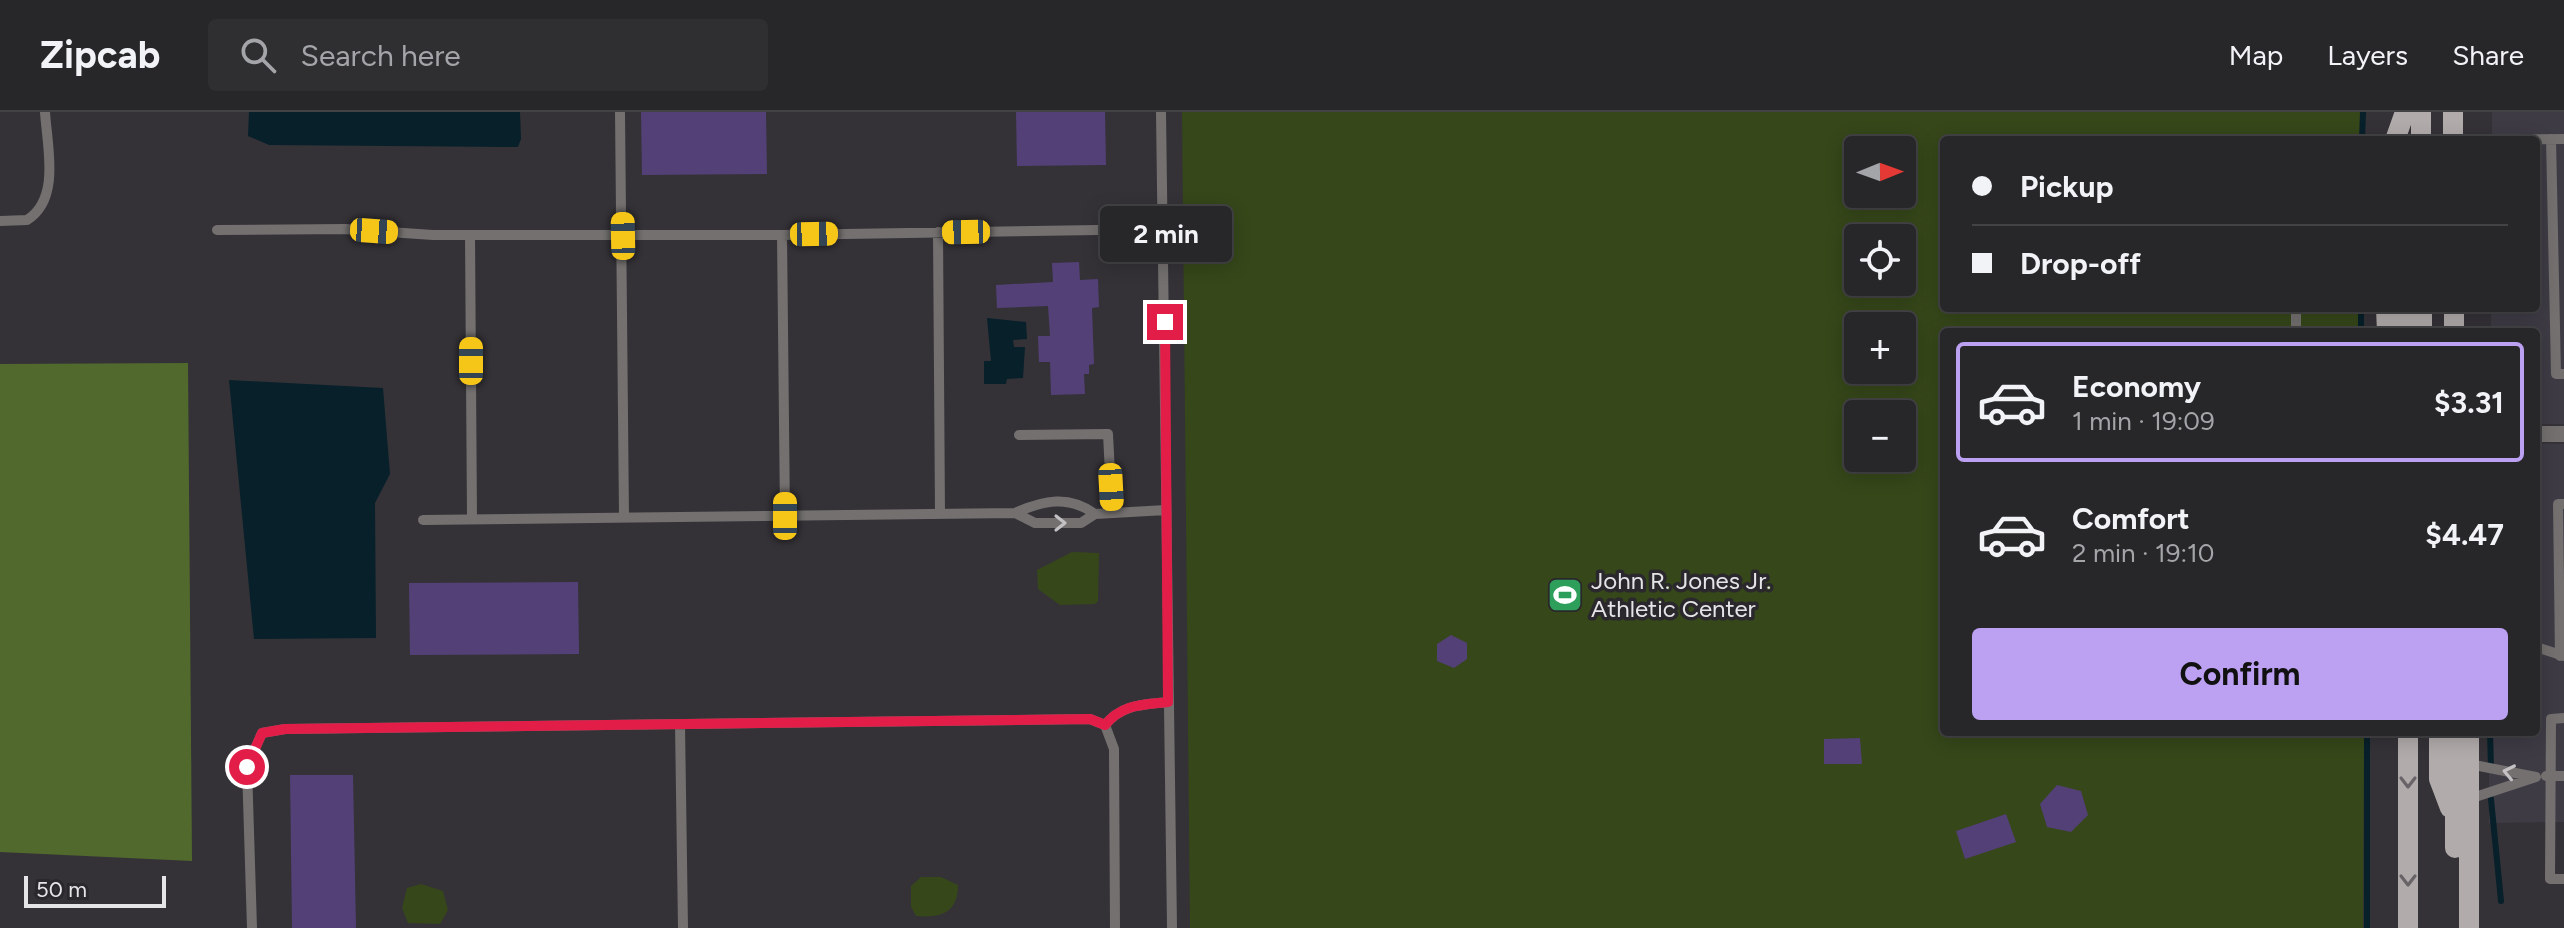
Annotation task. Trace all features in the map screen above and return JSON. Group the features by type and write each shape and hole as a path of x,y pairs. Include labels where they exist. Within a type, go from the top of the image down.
{"main road":[{"path":"2397,136 2406,112"},
{"path":"2406,112 2406,136"},
{"path":"2421,112 2421,136"},
{"path":"2453,112 2453,136"},
{"path":"2408,736 2408,928"},
{"path":"2439,736 2439,779 2455,823"},
{"path":"2455,736 2455,928"},
{"path":"2469,736 2469,928"}],"street":[{"path":"2540,434 2564,434"}],"lane":[{"path":"0,221 27,220 46,199 49,186 45,112"},
{"path":"620,112 624,517"},
{"path":"1161,112 1172,928"},
{"path":"2540,139 2564,139"},
{"path":"2551,139 2556,374 2564,374"},
{"path":"2552,177 2564,177"},
{"path":"217,230 345,229 470,235 623,236 1163,229"},
{"path":"938,232 940,514"},
{"path":"470,235 472,519"},
{"path":"782,235 785,516"},
{"path":"1019,435 1108,434 1112,513"},
{"path":"423,520 1015,513 1038,503 1079,502 1095,514"},
{"path":"2540,648 2562,656 2558,504 2564,504"},
{"path":"1015,513 1035,523 1081,523 1095,514 1166,510"},
{"path":"1105,725 1116,712 1168,702"},
{"path":"2564,718 2551,719 2550,776 2550,879 2564,879"},
{"path":"252,928 247,767 262,733 285,729 1090,719 1105,725 1114,749 1115,928"},
{"path":"680,724 683,928"},
{"path":"2469,764 2536,777"},
{"path":"2469,799 2536,777 2564,776"},
{"path":"2550,836 2564,837"}],"shaded area":[{"path":"2492,112 2564,112 2564,424 2540,424 2540,328 2491,328 2491,312 2540,312 2540,136 2492,136"},
{"path":"2540,443 2564,444 2564,822 2489,823 2489,736 2540,736"}],"green space":[{"name":"John R. Jones Jr. Athletic Center","path":"1182,112 2364,112 2364,136 1940,136 1940,312 2364,312 2364,328 1940,328 1940,736 2364,736 2363,928 1190,928"},
{"path":"188,363 192,861 0,852 0,364"},
{"path":"1072,552 1099,553 1098,601 1095,604 1060,605 1038,589 1037,570"},
{"path":"921,877 941,877 958,885 951,908 933,916 916,916 911,907 911,886"},
{"path":"421,884 443,891 448,910 440,924 408,923 402,908 407,888"}],"water":[{"path":"249,112 520,112 521,139 518,147 269,145 248,136"},
{"path":"987,318 1026,322 1027,339 1013,340 1014,347 1025,347 1023,378 1007,379 1006,384 984,384 984,361 991,361"},
{"path":"229,380 383,388 390,474 375,503 376,638 254,639"}],"building":[{"path":"641,112 766,112 767,174 642,175"},
{"path":"1016,112 1105,112 1106,165 1017,166"},
{"path":"1079,262 1080,280 1098,279 1099,307 1092,308 1094,364 1089,365 1089,374 1084,374 1085,394 1051,395 1050,362 1039,362 1038,336 1050,336 1048,306 997,308 996,285 1053,282 1052,263"},
{"path":"578,582 579,654 410,655 409,583"},
{"path":"1451,635 1467,643 1467,659 1454,668 1437,661 1437,644"},
{"path":"1860,738 1862,764 1824,764 1824,739"},
{"path":"290,775 353,775 356,928 292,928"},
{"path":"2057,785 2081,791 2088,815 2071,832 2047,827 2040,804"},
{"path":"2006,814 2016,842 1965,859 1956,831"}],"waterway":[{"path":"2362,136 2363,112"},
{"path":"2361,312 2361,328"},
{"path":"2367,736 2367,928"},
{"path":"2490,736 2491,767"},
{"path":"2491,799 2501,901"}],"place":[{"name":"John R. Jones Jr. Athletic Center","path":"1565,595"}],"route":[{"path":"247,767 262,733 285,729 1090,719 1105,725 1116,712 1168,702 1165,322"}]}
